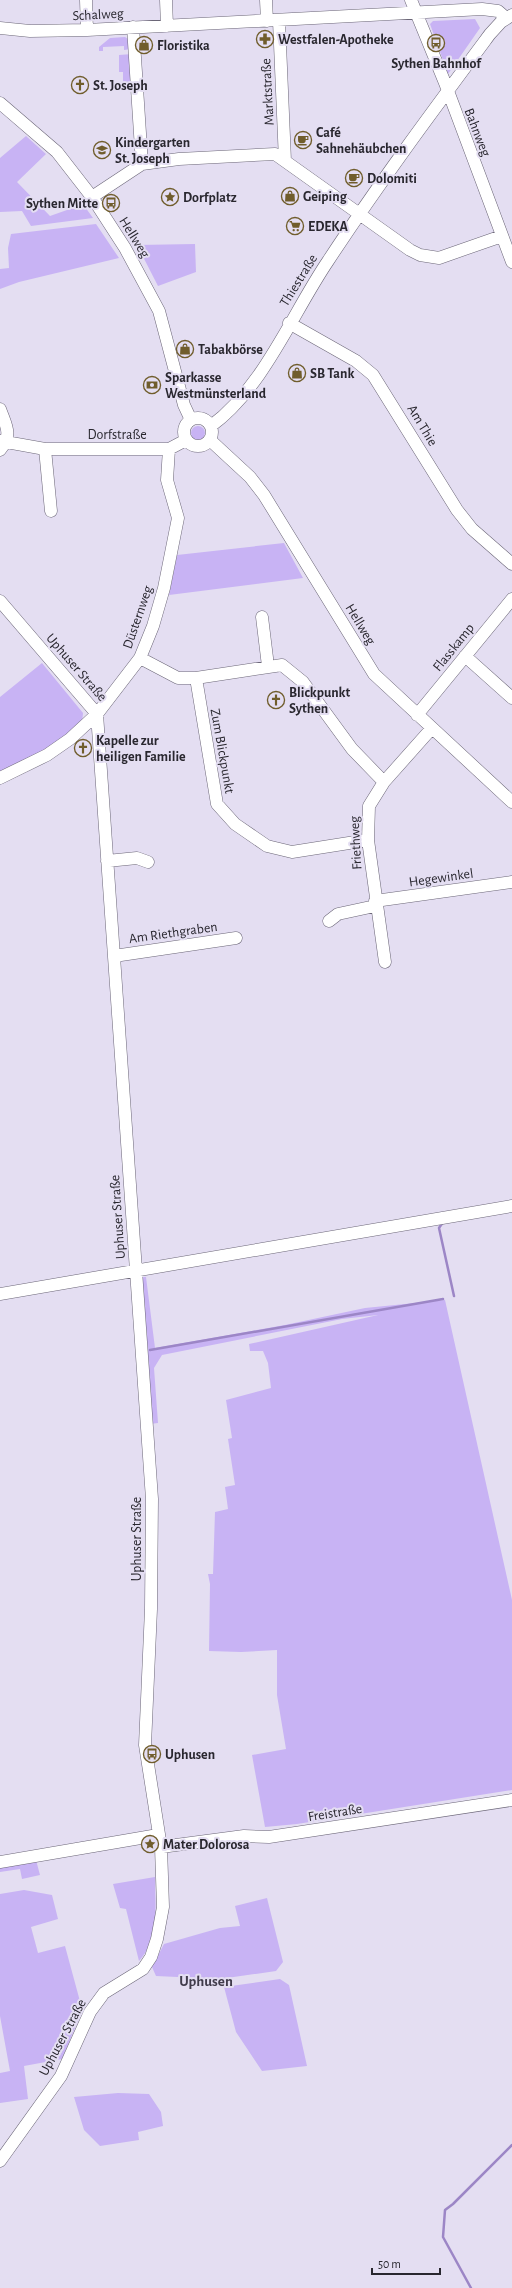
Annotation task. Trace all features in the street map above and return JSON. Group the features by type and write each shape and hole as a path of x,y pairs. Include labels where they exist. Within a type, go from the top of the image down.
{"street":[{"path":"86,0 87,30"},
{"path":"166,0 167,26"},
{"name":"Marktstraße","path":"266,0 273,21 285,161"},
{"name":"Bahnweg","path":"411,0 445,83 447,93 512,262"},
{"name":"Schalweg","path":"0,28 30,31 87,30 482,9 498,11 509,16"},
{"name":"Thiestraße","path":"211,426 223,416 257,377 328,261 360,214 490,34 509,16"},
{"path":"133,27 142,164"},
{"name":"Hellweg","path":"0,103 57,152 92,197 132,259 156,303 184,405 191,420"},
{"path":"92,197 142,164 179,159 275,154 410,250 420,255 439,258 502,236"},
{"name":"Am Thie","path":"289,323 356,361 373,375 457,510 472,529 512,564"},
{"name":"Dorfstraße","path":"0,408 8,432 2,445 45,449 169,449 186,440"},
{"path":"202,418 211,426 213,433 207,444 198,447 193,446 186,440 184,429 191,420 202,418"},
{"name":"Hellweg","path":"210,440 250,477 264,495 374,674 512,802"},
{"path":"45,449 51,511"},
{"name":"Düsternweg","path":"0,778 47,755 70,739 97,714 140,658 153,626 164,588 178,518 167,480 169,449"},
{"name":"Flasskamp","path":"417,715 512,599"},
{"name":"Uphuser Straße","path":"0,601 97,714 152,1499 145,1745 161,1847 163,1907 151,1957 143,1969 104,1993 90,2012 61,2076 0,2161"},
{"path":"262,616 268,666"},
{"path":"465,656 512,698"},
{"path":"140,658 178,678 196,678 282,665 302,682 352,749 384,782"},
{"name":"Zum Blickpunkt","path":"196,678 217,804 235,824 267,846 292,852 368,840"},
{"name":"Friethweg","path":"385,962 375,903 368,840 369,806 384,782 432,728"},
{"path":"108,861 137,858 148,862"},
{"name":"Hegewinkel","path":"375,903 512,882"},
{"path":"329,920 338,914 375,903"},
{"name":"Am Riethgraben","path":"114,956 236,938"},
{"path":"0,1294 512,1206"},
{"name":"Freistraße","path":"161,1847 244,1836 269,1837 512,1800"},
{"path":"0,1862 158,1835"}],"shaded area":[{"path":"475,19 480,28 448,74 430,24 433,21"},
{"path":"125,37 131,41 131,49 124,50 124,46 103,47 103,51 99,51 99,47 110,38"},
{"path":"132,54 133,82 123,83 123,72 119,72 119,55"},
{"path":"26,136 46,154 17,182 50,216 67,210 80,200 93,218 31,226 22,211 0,212 0,158"},
{"path":"96,224 119,258 19,282 0,289 0,269 9,268 8,248 11,234"},
{"path":"195,244 196,272 158,286 137,245"},
{"path":"198,426 203,428 205,433 203,438 198,440 193,438 191,433 193,428"},
{"path":"284,543 303,578 169,595 177,555"},
{"path":"42,663 83,713 82,723 69,736 0,775 0,697"},
{"path":"142,1277 146,1277 155,1348 285,1325 365,1308 445,1300 512,1600 512,1790 297,1824 265,1827 252,1755 286,1749 277,1695 277,1650 241,1652 209,1651 210,1584 208,1574 213,1574 215,1512 228,1509 225,1487 235,1485 228,1439 232,1438 226,1400 271,1388 268,1363 263,1351 250,1351 249,1344 378,1315 342,1319 162,1355 154,1368 158,1423 150,1424 147,1340"},
{"path":"36,1860 40,1875 22,1879 20,1869 0,1872 0,1866"},
{"path":"155,1877 155,1921 153,1932 146,1952 139,1961 126,1909 120,1908 113,1884"},
{"path":"24,1890 52,1895 58,1919 31,1927 38,1953 65,1946 81,2005 87,2004 82,2011 62,2059 24,2066 28,2099 0,2103 0,2073 10,2071 0,2016 0,1894"},
{"path":"267,1898 283,1962 276,1971 220,1979 156,1976 152,1967 164,1944 220,1928 240,1926 235,1906"},
{"path":"280,1979 289,1985 307,2066 262,2071 236,2032 224,1987"},
{"path":"118,2093 149,2094 161,2112 163,2126 138,2132 139,2140 100,2146 84,2130 74,2097"}],"waterway":[{"path":"443,1222 439,1228 454,1296"},
{"path":"150,1350 443,1299"},
{"path":"471,2288 443,2237 445,2210 453,2204 512,2145"}],"place":[{"name":"Westfalen-Apotheke","path":"265,39"},
{"name":"Sythen Bahnhof","path":"436,43"},
{"name":"Floristika","path":"144,45"},
{"name":"St. Joseph","path":"80,85"},
{"name":"Café Sahnehäubchen","path":"303,140"},
{"name":"Kindergarten St. Joseph","path":"102,150"},
{"name":"Dolomiti","path":"354,178"},
{"name":"Geiping","path":"290,196"},
{"name":"Dorfplatz","path":"170,197"},
{"name":"Sythen Mitte","path":"111,203"},
{"name":"EDEKA","path":"295,226"},
{"name":"Tabakbörse","path":"185,349"},
{"name":"SB Tank","path":"297,373"},
{"name":"Sparkasse Westmünsterland","path":"152,385"},
{"name":"Blickpunkt Sythen","path":"276,700"},
{"name":"Kapelle zur heiligen Familie","path":"83,748"},
{"name":"Uphusen","path":"152,1754"},
{"name":"Mater Dolorosa","path":"150,1844"}],"district":[{"name":"Uphusen","path":"206,1981"}]}
